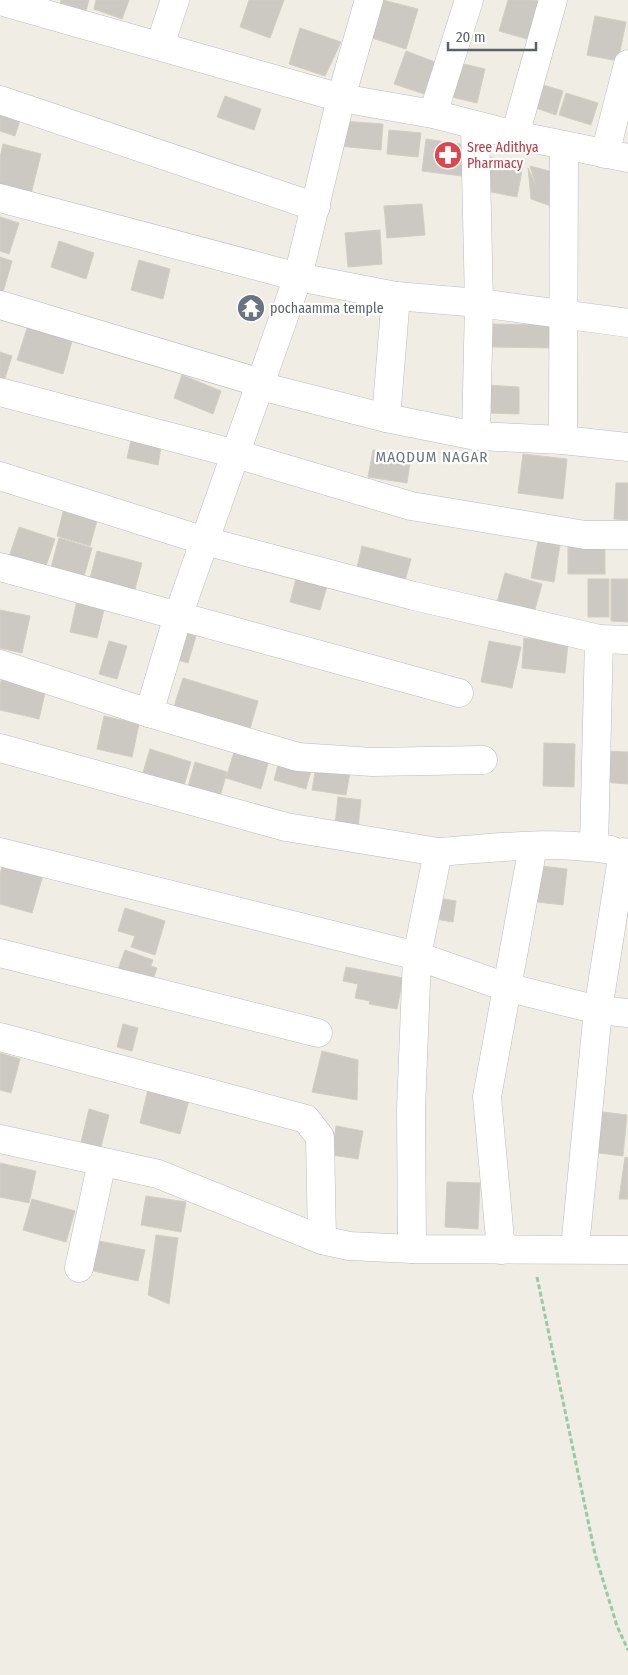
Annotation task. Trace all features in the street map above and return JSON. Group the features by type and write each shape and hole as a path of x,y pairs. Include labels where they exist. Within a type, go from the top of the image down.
{"street":[{"path":"160,45 175,0"},
{"path":"149,713 178,616 298,277 341,98 369,0"},
{"path":"434,114 469,0"},
{"path":"515,135 553,0"},
{"path":"0,1 341,98 434,114 475,126 616,156 628,64"},
{"path":"0,100 316,207"},
{"path":"475,126 479,303 476,436"},
{"path":"563,440 565,314 564,146"},
{"path":"0,198 298,277 396,296 479,303 628,323"},
{"path":"386,418 396,296"},
{"path":"0,305 261,385 386,418 476,436 563,440 628,447"},
{"path":"0,392 236,454 412,506 585,535 628,535"},
{"path":"0,476 205,541 414,596 599,639 628,640"},
{"path":"0,567 459,693"},
{"path":"594,847 599,639"},
{"path":"0,664 149,713 298,757 372,762 483,760"},
{"path":"0,748 286,828 438,852 533,846 594,847 625,852 598,1010 576,1248"},
{"path":"501,1250 487,1097 533,846"},
{"path":"0,852 417,956 506,987 598,1010 628,1013"},
{"path":"412,1249 412,1109 417,956 438,852"},
{"path":"0,952 318,1033"},
{"path":"0,1037 306,1119 320,1137 322,1240"},
{"path":"0,1139 158,1174 322,1240 349,1246 412,1249 501,1250 576,1248 628,1250"},
{"path":"79,1268 102,1162"}],"path":[{"path":"531,1248 595,1554 617,1626 628,1650"}],"building":[{"path":"61,0 89,0 86,11 60,3"},
{"path":"96,0 129,0 122,19 94,9"},
{"path":"249,0 284,0 270,38 240,27"},
{"path":"383,0 418,9 406,49 372,38"},
{"path":"508,0 534,0 545,3 534,41 499,31"},
{"path":"595,16 626,22 618,61 587,55"},
{"path":"300,28 341,42 325,76 289,64"},
{"path":"406,51 435,62 424,94 394,84"},
{"path":"451,61 485,69 477,103 443,95"},
{"path":"540,84 563,91 556,115 533,107"},
{"path":"566,93 598,103 591,125 559,115"},
{"path":"225,96 261,109 254,130 217,117"},
{"path":"0,110 21,117 15,136 0,131"},
{"path":"342,121 383,124 381,150 339,146"},
{"path":"389,130 421,133 418,157 387,154"},
{"path":"426,139 466,145 462,176 422,171"},
{"path":"3,144 41,154 31,194 0,186 0,158"},
{"path":"486,156 523,165 517,197 486,191"},
{"path":"530,166 553,172 554,207 531,199 528,168 536,186"},
{"path":"422,204 425,235 387,238 384,206"},
{"path":"0,217 19,223 9,254 0,251"},
{"path":"380,230 382,264 348,267 345,233"},
{"path":"59,241 94,253 86,279 51,267"},
{"path":"0,257 12,261 3,292 0,291"},
{"path":"139,260 170,269 163,299 131,290"},
{"path":"489,324 556,325 556,348 489,347"},
{"path":"27,328 72,341 63,374 17,360"},
{"path":"0,352 12,356 4,381 0,380"},
{"path":"182,375 221,391 213,414 174,398"},
{"path":"488,385 519,387 519,414 486,413"},
{"path":"132,436 162,442 158,465 127,458"},
{"path":"373,450 411,456 407,483 368,477"},
{"path":"523,454 567,459 563,499 518,493"},
{"path":"616,483 628,483 628,520 614,519"},
{"path":"64,508 98,517 90,546 57,536"},
{"path":"19,527 55,539 45,569 9,557"},
{"path":"59,538 92,548 83,580 50,571"},
{"path":"538,541 560,545 554,582 531,578"},
{"path":"568,544 605,544 605,574 568,574"},
{"path":"362,546 411,559 403,588 355,576"},
{"path":"97,551 142,563 134,593 89,582"},
{"path":"298,571 329,579 320,610 290,602"},
{"path":"505,573 542,584 534,613 497,602"},
{"path":"588,579 609,579 609,617 588,617"},
{"path":"611,579 628,579 628,622 611,621"},
{"path":"77,600 105,606 97,638 70,632"},
{"path":"0,610 30,616 22,653 0,648"},
{"path":"175,630 196,636 188,663 167,657"},
{"path":"524,638 568,643 565,673 522,668"},
{"path":"109,641 127,646 117,679 99,674"},
{"path":"489,641 521,647 512,688 481,682"},
{"path":"3,674 47,684 39,719 0,710 0,685"},
{"path":"183,678 258,701 248,736 172,713"},
{"path":"104,716 139,724 132,757 97,749"},
{"path":"544,743 575,744 574,787 543,786"},
{"path":"150,749 191,762 182,792 141,779"},
{"path":"235,749 269,760 261,789 226,778"},
{"path":"605,751 628,752 628,784 603,782"},
{"path":"281,754 313,763 306,789 274,780"},
{"path":"317,760 351,766 346,795 312,790"},
{"path":"195,762 227,772 219,800 187,790"},
{"path":"338,797 361,800 358,829 335,826"},
{"path":"3,864 43,875 32,913 0,904 0,874"},
{"path":"532,865 567,869 563,905 529,901"},
{"path":"431,897 456,901 453,922 429,918"},
{"path":"125,908 165,921 155,955 131,947 135,936 118,931"},
{"path":"125,950 153,960 151,966 157,968 150,988 116,975"},
{"path":"346,967 403,978 397,1009 369,1004 370,1001 355,998 358,984 343,981"},
{"path":"123,1024 138,1028 132,1051 117,1047"},
{"path":"322,1051 358,1060 357,1100 312,1092"},
{"path":"0,1053 20,1059 11,1093 0,1090"},
{"path":"149,1085 190,1096 180,1134 140,1123"},
{"path":"89,1109 109,1115 100,1151 80,1146"},
{"path":"595,1111 627,1115 623,1156 591,1152"},
{"path":"336,1126 363,1131 358,1159 332,1155"},
{"path":"625,1157 628,1158 628,1199 619,1199"},
{"path":"0,1163 36,1171 29,1203 0,1197"},
{"path":"447,1182 480,1183 478,1229 445,1227"},
{"path":"146,1196 186,1202 181,1232 141,1225"},
{"path":"32,1199 75,1211 66,1242 23,1230"},
{"path":"156,1235 178,1238 169,1304 148,1295"},
{"path":"94,1240 145,1250 138,1281 89,1270"}],"place":[{"name":"Sree Adithya Pharmacy","path":"448,155"},
{"name":"pochaamma temple","path":"251,308"}],"district":[{"name":"MAQDUM NAGAR","path":"432,457"}]}
